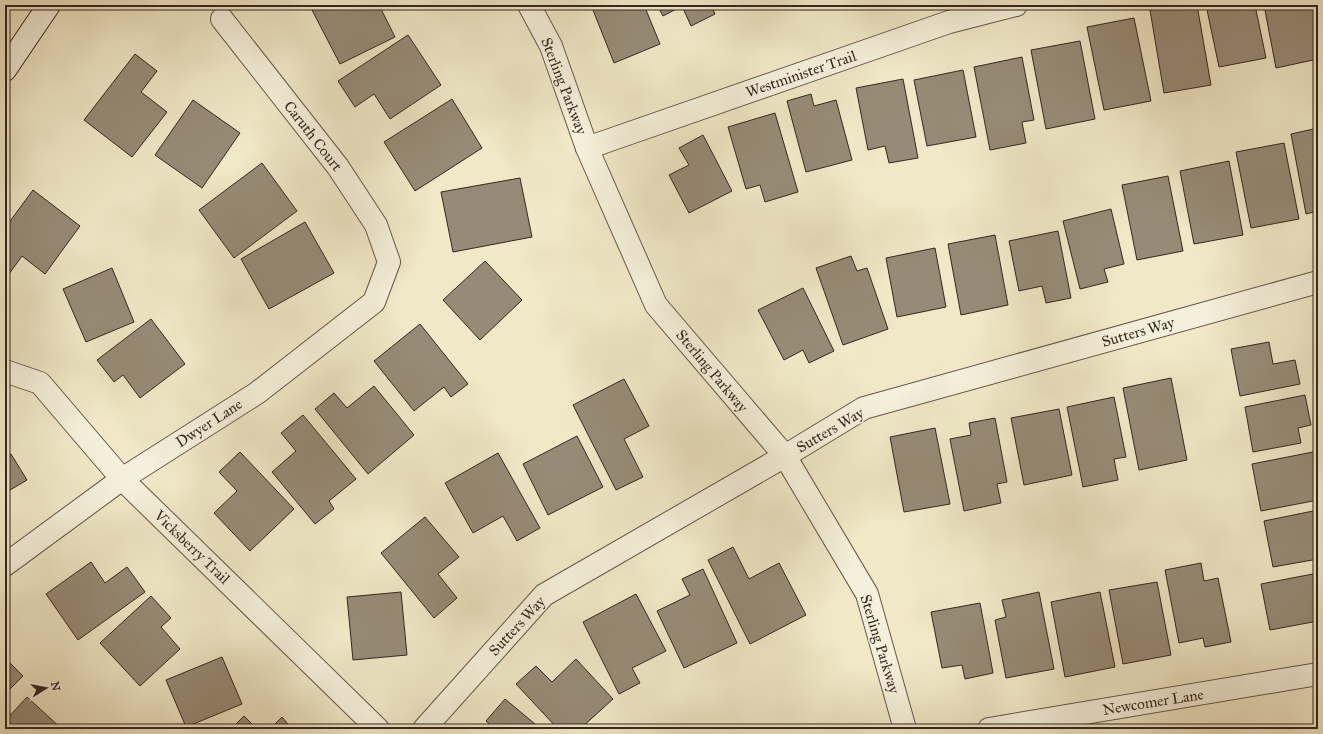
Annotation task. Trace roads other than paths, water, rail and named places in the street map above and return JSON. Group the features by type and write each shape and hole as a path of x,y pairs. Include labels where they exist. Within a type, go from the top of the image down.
{"street":[{"path":"5,70 49,5"},
{"name":"Sterling Parkway","path":"529,5 551,46 588,148 656,305 785,456 867,594 905,729"},
{"name":"Westminister Trail","path":"588,148 947,14 1016,5"},
{"name":"Caruth Court","path":"222,19 338,167 376,225 389,262"},
{"name":"Dwyer Lane","path":"5,565 122,479 256,393 374,302 389,262"},
{"name":"Sutters Way","path":"424,729 544,595 785,456 864,408 1318,282"},
{"name":"Vicksberry Trail","path":"5,371 40,383 122,479 378,729"},
{"name":"Newcomer Lane","path":"989,729 1318,674"}]}
